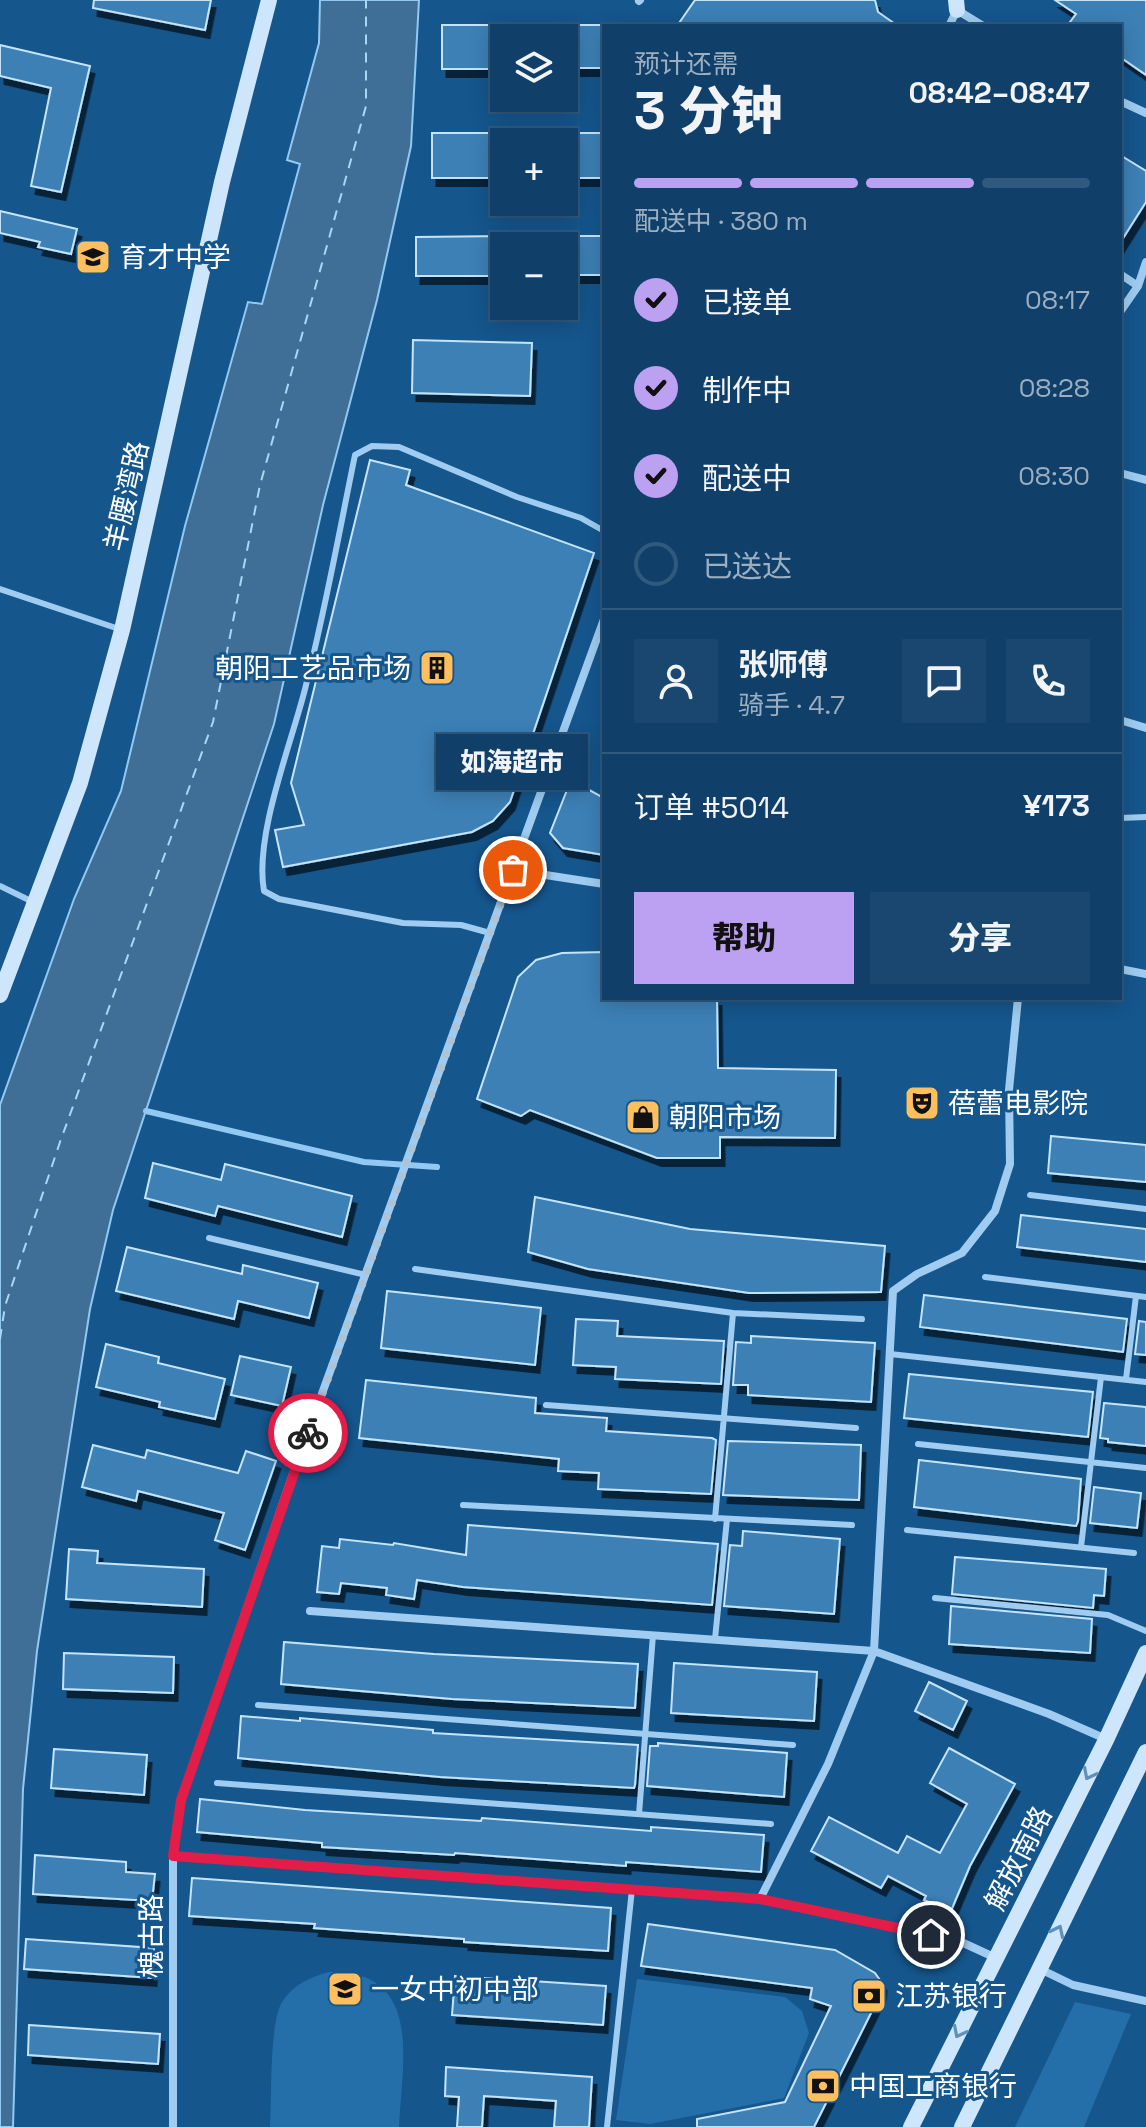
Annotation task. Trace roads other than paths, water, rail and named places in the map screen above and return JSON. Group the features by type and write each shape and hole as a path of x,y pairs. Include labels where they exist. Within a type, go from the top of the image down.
{"street":[{"name":"羊腰湾路","path":"0,995 80,783 122,630 222,182 269,0"},
{"path":"950,24 956,5 980,24"},
{"path":"1122,102 1146,113"},
{"path":"1122,309 1138,286 1146,262"},
{"path":"1122,275 1138,286"},
{"path":"1122,478 1146,480"},
{"name":"槐古路","path":"173,2127 173,1856 181,1800 296,1465 602,625"},
{"path":"1122,721 1146,728"},
{"path":"513,870 602,884"},
{"path":"1122,969 1146,974"},
{"path":"760,1899 828,1764 874,1651 893,1291 917,1274 962,1253 995,1211 1010,1164 1009,1090 1018,1000"},
{"path":"310,1611 874,1651 1049,1714 1106,1740"},
{"name":"解放南路","path":"911,2127 1106,1740 1146,1653"},
{"path":"962,2127 1146,1752"},
{"path":"173,1856 760,1899 959,1941 996,1958"},
{"path":"1039,1969 1073,1985 1146,2001"}],"lane":[{"path":"490,933 461,925 403,923 279,899 264,891 260,874 267,828 306,687 355,455 372,446 399,447 517,497 581,518 602,530"},
{"path":"0,589 122,630"},
{"path":"1122,818 1146,817"},
{"path":"0,886 35,903"},
{"path":"1030,1195 1146,1209"},
{"path":"209,1238 366,1275"},
{"path":"415,1269 733,1313 862,1319"},
{"path":"985,1277 1146,1297"},
{"path":"1126,1379 1136,1296"},
{"path":"715,1519 733,1313"},
{"path":"890,1354 1146,1382"},
{"path":"1081,1547 1101,1377"},
{"path":"546,1405 856,1428"},
{"path":"918,1444 1146,1468"},
{"path":"463,1505 852,1525"},
{"path":"715,1639 727,1519"},
{"path":"907,1530 1134,1553"},
{"path":"935,1598 1108,1615 1146,1631"},
{"path":"639,1814 653,1635"},
{"path":"258,1705 793,1745"},
{"path":"217,1783 771,1824"},
{"path":"607,2127 632,1889"}],"waterway":[{"path":"146,1111 364,1162 437,1167"}],"place":[{"name":"育才中学","path":"93,257"},
{"name":"朝阳工艺品市场","path":"437,668"},
{"name":"如海超市","path":"513,870"},
{"name":"蓓蕾电影院","path":"922,1103"},
{"name":"朝阳市场","path":"643,1117"},
{"name":"一女中初中部","path":"345,1989"},
{"name":"江苏银行","path":"869,1996"},
{"name":"中国工商银行","path":"823,2086"}]}
